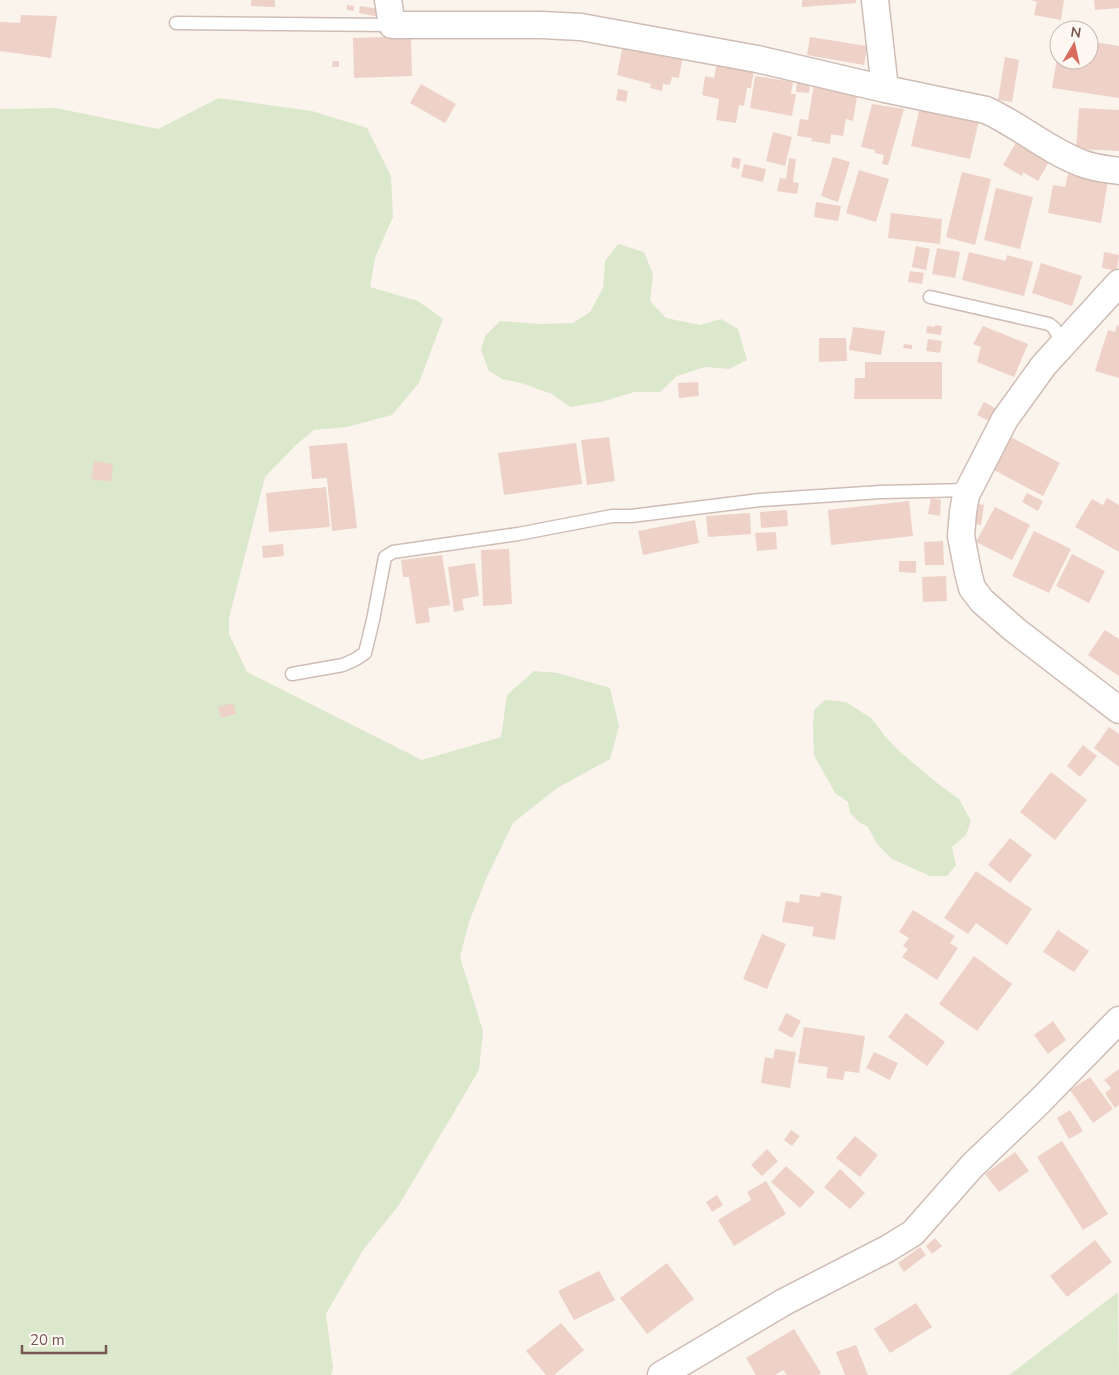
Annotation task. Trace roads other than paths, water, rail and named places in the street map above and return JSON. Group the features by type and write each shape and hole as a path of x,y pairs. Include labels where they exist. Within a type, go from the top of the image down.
{"street":[{"path":"875,0 885,89"},
{"path":"390,12 581,27 757,59 986,110 1000,116 1069,158 1098,168 1119,171"},
{"path":"1119,283 1044,365 1006,419 968,490 963,512 962,536 972,588 982,601 1015,630 1119,710"},
{"path":"661,1375 784,1302 887,1249 913,1233 972,1166 1040,1101 1119,1020"}],"lane":[{"path":"176,23 390,12"},
{"path":"930,297 1049,324 1054,328 1063,344"},
{"path":"292,674 343,665 356,659 364,652 374,620 385,557 393,552 518,534 612,516 631,516 760,500 881,492 968,490"}]}
